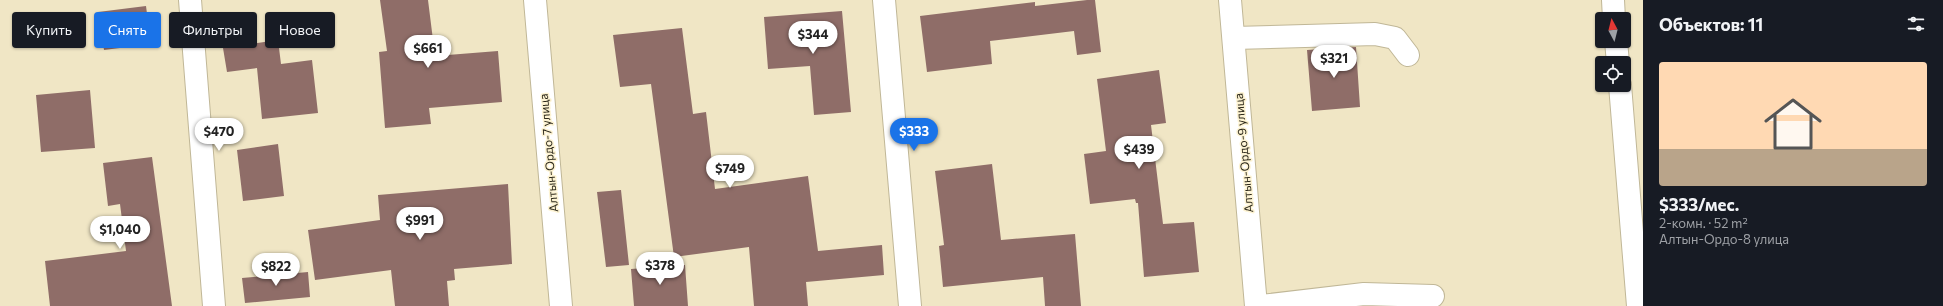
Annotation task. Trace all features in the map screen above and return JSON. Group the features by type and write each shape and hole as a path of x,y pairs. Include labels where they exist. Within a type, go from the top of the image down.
{"street":[{"path":"190,0 214,306"},
{"name":"Алтын-Ордо-7 улица","path":"535,0 561,306"},
{"path":"884,0 910,306"},
{"name":"Алтын-Ордо-9 улица","path":"1230,0 1256,306"},
{"path":"1613,0 1614,12"},
{"path":"1234,38 1375,34 1396,38 1408,55"},
{"path":"1621,92 1638,306"},
{"path":"1261,306 1364,294 1433,296"}],"building":[{"path":"380,0 428,0 435,56 498,51 502,102 429,108 431,124 385,128 379,52 387,51"},
{"path":"1095,0 1101,52 1077,55 1074,31 990,41 992,64 927,72 920,16 1035,2 1035,6"},
{"path":"146,6 147,12 98,12"},
{"path":"842,11 851,112 814,115 810,66 768,69 764,17"},
{"path":"682,28 693,114 706,112 715,189 808,176 818,251 882,245 884,275 806,282 808,306 754,306 749,247 674,257 651,84 620,87 613,35"},
{"path":"265,42 265,48 279,48 281,64 312,60 318,113 262,119 257,68 227,72 223,48 257,48 257,43"},
{"path":"1356,47 1360,107 1312,111 1307,50"},
{"path":"104,48 120,48 104,50"},
{"path":"1159,70 1166,123 1151,125 1163,224 1194,222 1199,272 1144,277 1138,203 1136,203 1135,199 1090,204 1084,154 1106,151 1097,79"},
{"path":"90,90 95,148 41,152 36,95"},
{"path":"278,144 284,196 243,201 237,150"},
{"path":"152,157 172,306 50,306 45,261 126,251 120,204 108,206 103,163"},
{"path":"992,164 1001,240 1075,234 1081,306 1045,306 1043,277 943,287 939,246 944,245 935,171"},
{"path":"508,184 512,264 454,269 455,280 447,281 449,306 395,306 391,270 315,280 308,230 380,220 378,195"},
{"path":"621,190 629,265 606,267 597,192"},
{"path":"685,265 688,306 634,306 631,269"},
{"path":"308,272 310,297 245,303 242,278"}]}
